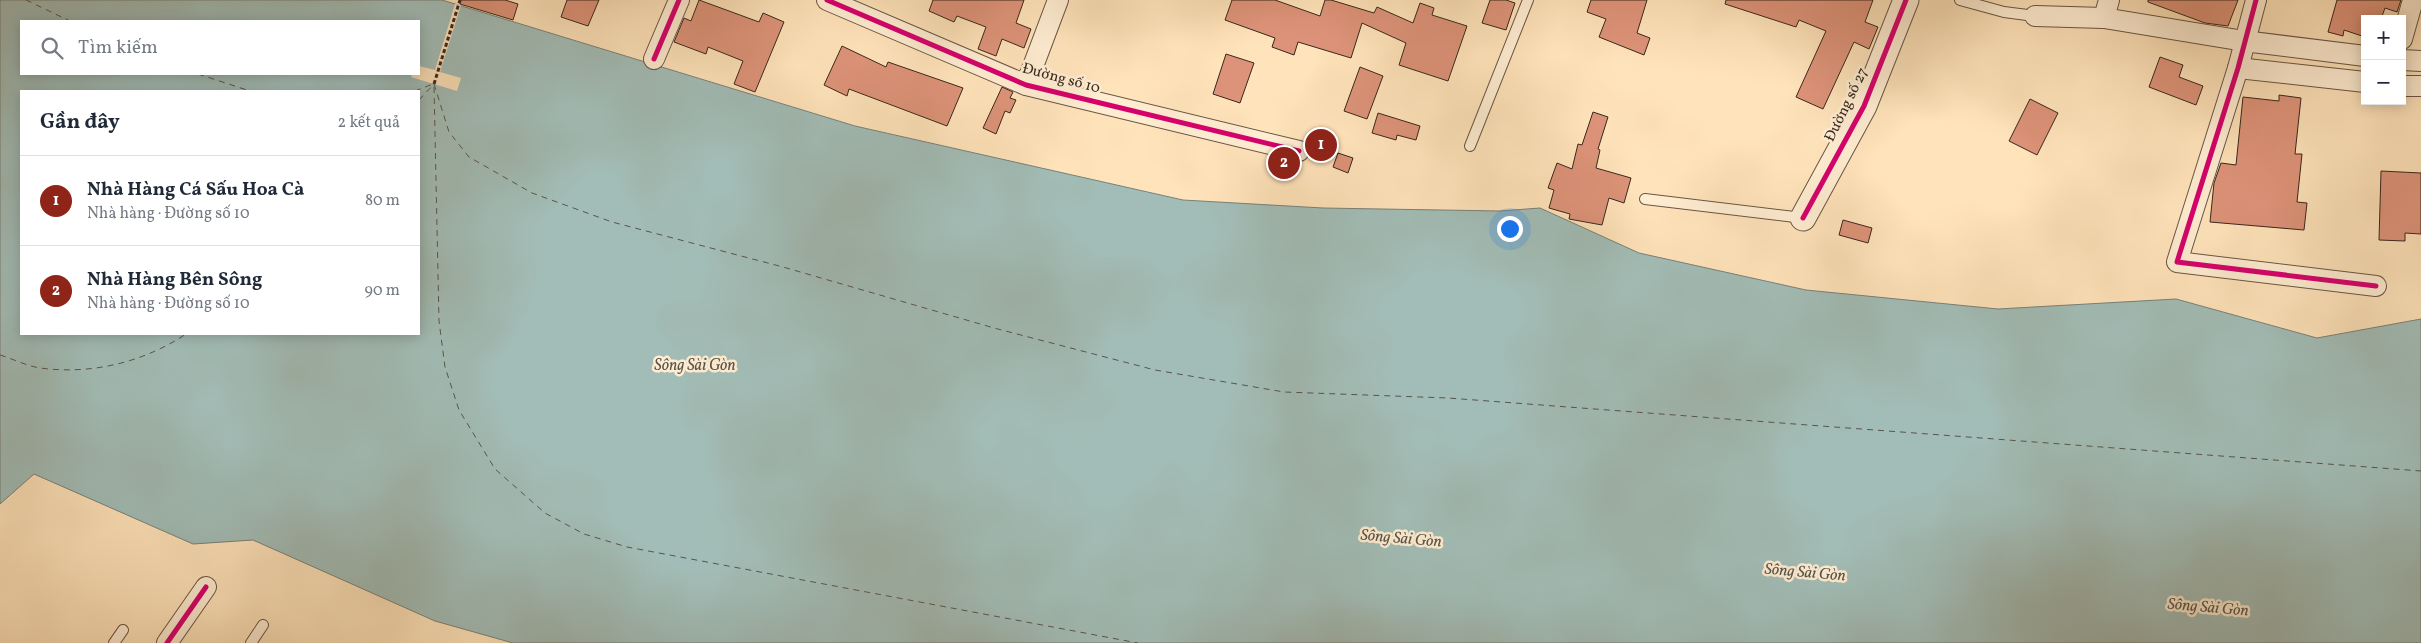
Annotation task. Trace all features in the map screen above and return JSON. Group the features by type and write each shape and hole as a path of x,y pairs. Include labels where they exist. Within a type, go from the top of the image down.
{"street":[{"path":"654,58 679,0"},
{"name":"Đường số 10","path":"827,0 1026,84 1299,151"},
{"path":"1026,84 1058,0"},
{"name":"Đường số 27","path":"1803,218 1864,106 1906,0"},
{"path":"2256,0 2238,68 2177,262 2376,286"},
{"path":"2406,25 2413,0"},
{"path":"2035,16 2106,9 2244,41 2361,56"},
{"path":"2406,60 2421,60"},
{"path":"2238,68 2361,82"},
{"path":"2406,86 2421,86"},
{"path":"167,643 206,587"}],"lane":[{"path":"1470,146 1528,0"},
{"path":"1960,0 2004,12 2035,16"},
{"name":"Đường số 27","path":"1645,199 1803,218"},
{"path":"251,643 263,625"},
{"path":"114,643 123,630"}],"path":[{"path":"434,84 460,0"}],"water":[{"name":"Sông Sài Gòn","path":"0,0 442,0 855,126 1183,200 1323,208 1500,211 1540,208 1639,253 1806,290 1998,309 2176,299 2317,338 2421,319 2421,643 513,643 435,621 253,540 193,544 34,474 0,504"}],"pier":[{"path":"455,4 461,5 440,72 461,78 457,91 411,77 412,75 420,75 420,66 435,70"}],"building":[{"path":"461,0 505,0 518,4 513,20 460,4"},
{"path":"567,0 599,0 588,26 561,17"},
{"path":"699,0 759,22 763,13 784,22 755,92 734,84 743,61 708,47 706,54 674,42 684,18 691,21"},
{"path":"933,0 1024,0 1016,23 1031,29 1024,48 1002,39 996,56 978,49 986,27 957,16 954,22 929,11"},
{"path":"1232,0 1275,0 1320,16 1325,0 1331,0 1374,13 1377,7 1413,23 1420,3 1434,8 1432,15 1467,26 1448,81 1399,65 1406,43 1362,23 1351,58 1298,42 1294,55 1272,47 1275,38 1225,20"},
{"path":"1490,0 1506,0 1515,3 1506,30 1482,23"},
{"path":"1591,0 1647,0 1637,33 1650,38 1644,55 1599,37 1606,19 1587,12"},
{"path":"1726,0 1873,0 1865,22 1878,27 1869,49 1854,42 1823,109 1796,97 1826,31 1799,20 1796,27 1725,4"},
{"path":"2148,0 2238,0 2228,26 2205,23 2148,2"},
{"path":"2337,0 2401,0 2397,12 2385,8 2382,15 2361,15 2361,36 2344,30 2343,36 2328,32"},
{"path":"842,46 886,67 888,62 963,88 947,126 849,89 847,96 824,85"},
{"path":"1226,54 1254,63 1240,103 1213,94"},
{"path":"2160,57 2183,65 2179,77 2203,86 2196,105 2149,87"},
{"path":"1360,67 1383,76 1367,119 1344,111"},
{"path":"1002,87 1013,92 1010,98 1016,100 1010,113 1005,111 996,134 983,128"},
{"path":"2279,95 2301,98 2295,154 2302,154 2297,202 2307,203 2304,230 2210,222 2214,183 2221,163 2236,165 2243,97 2279,101"},
{"path":"2030,99 2058,113 2037,155 2009,141"},
{"path":"1593,112 1608,117 1598,149 1600,150 1596,168 1631,178 1624,203 1609,198 1602,225 1569,219 1570,214 1549,208 1554,190 1548,188 1557,163 1572,169 1578,144 1582,145"},
{"path":"1378,113 1420,126 1416,140 1397,135 1396,140 1372,133"},
{"path":"1338,153 1353,158 1348,173 1333,167"},
{"path":"2381,171 2421,173 2421,234 2405,233 2405,241 2379,240"},
{"path":"1843,220 1872,228 1868,243 1839,235"}],"ferry route":[{"path":"26,0 68,20"},
{"path":"201,75 247,90"},
{"path":"418,90 433,84"},
{"path":"434,84 449,132 469,157 532,193 612,222 783,267 994,328 1155,370 1284,392 1448,398 2421,471"},
{"path":"420,99 434,84"},
{"path":"434,87 439,321 445,367 459,410 495,469 545,513 584,534 627,547 1138,643"},
{"path":"0,355 40,368 59,370 98,368 135,359 170,344 184,335"}],"cycle path":[{"path":"654,59 679,0"},
{"path":"827,0 1026,85 1299,151"},
{"path":"1803,218 1864,106 1906,0"},
{"path":"2256,0 2238,68 2177,262 2376,286"},
{"path":"167,643 206,587"}],"place":[{"name":"Nhà Hàng Cá Sấu Hoa Cà","path":"1321,145"},
{"name":"Nhà Hàng Bên Sông","path":"1284,163"}]}
